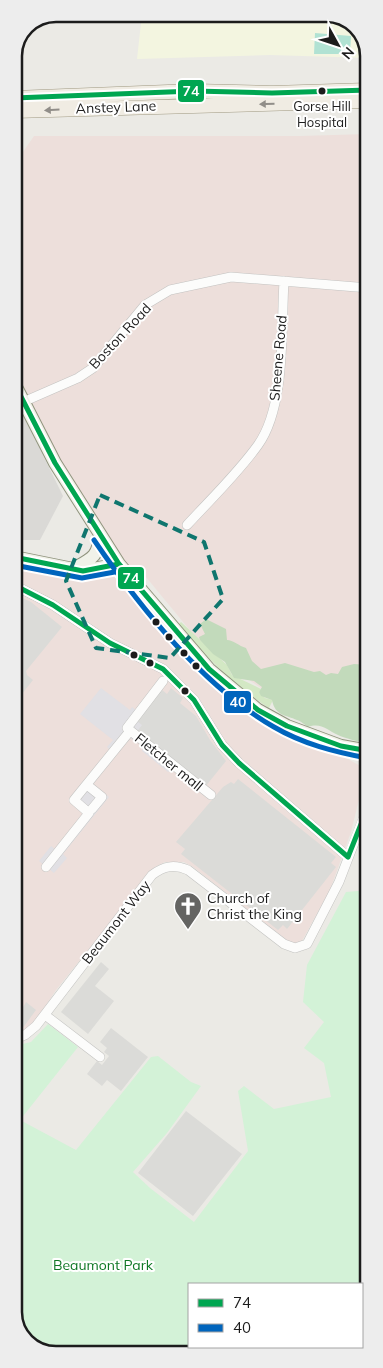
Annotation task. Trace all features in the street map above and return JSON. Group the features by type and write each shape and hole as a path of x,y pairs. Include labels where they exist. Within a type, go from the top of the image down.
{"main road":[{"path":"22,98 194,91 272,93 360,90"},
{"name":"Anstey Lane","path":"22,111 360,101"}],"street":[{"name":"Boston Road","path":"23,402 78,378 93,368 145,305 170,290 231,277 360,287"},
{"name":"Sheene Road","path":"188,525 259,444 272,417 278,392 284,282"},
{"path":"23,402 55,463 119,564 210,670 258,710 287,726 341,746 360,749"},
{"path":"72,570 98,552 100,536"},
{"path":"22,559 83,571 119,564"},
{"path":"22,589 53,605 110,643 163,669 194,700 232,756 348,857"},
{"name":"Fletcher mall","path":"163,681 126,728 211,795"},
{"name":"Fletcher mall","path":"46,867 89,813 74,800 130,731"},
{"path":"87,785 102,797 92,809"},
{"name":"Beaumont Way","path":"22,1036 30,1032 45,1015 152,875 165,867 174,866 188,870 284,944 295,948 307,944 335,890 360,827"},
{"path":"45,1015 100,1057"}],"highlighted area":[{"path":"100,495 204,542 223,599 170,658 96,648 66,581"}],"shaded area":[{"path":"141,22 329,23 340,25 349,31 356,39 360,50 360,58 270,55 137,59"},
{"path":"360,134 360,687 265,691 235,670 193,634 141,571 131,579 22,396 22,153 34,136"},
{"path":"22,412 63,496 40,540 22,540"},
{"path":"113,570 131,586 145,613 193,665 230,697 277,731 332,750 360,766 360,794 351,832 330,890 302,941 296,943 289,942 193,867 184,862 165,862 155,867 56,990 35,1022 22,1032 22,571 72,580 85,579 102,571"},
{"path":"22,598 31,602 62,627 26,671 27,675 33,680 22,694"},
{"path":"101,688 130,710 132,707 136,710 137,721 142,725 136,733 192,783 189,786 173,770 168,772 142,751 143,746 130,738 93,784 109,797 63,854 67,858 54,873 39,861 51,846 56,850 84,814 69,802 110,750 107,747 113,740 80,714"},
{"path":"171,688 183,698 180,703 196,716 210,740 226,761 205,787 136,733 137,721 161,689 167,694"},
{"path":"238,779 336,857 331,863 336,867 287,929 283,925 278,930 181,854 185,849 176,842 223,787 231,782 234,784"},
{"path":"101,962 109,969 95,986 114,1001 88,1034 61,1012"},
{"path":"26,1002 36,1010 22,1029 22,1009"},
{"path":"111,1028 148,1057 121,1091 107,1080 102,1086 87,1074 97,1061 102,1065 109,1056 104,1052 107,1048 100,1042"},
{"path":"186,1111 242,1154 193,1216 138,1173"}],"green space":[{"path":"315,33 351,36 350,54 314,54"},
{"path":"206,619 226,629 227,640 246,648 252,661 261,669 285,663 314,672 320,671 326,675 331,673 338,674 342,667 360,664 360,741 344,738 317,725 308,727 300,721 278,712 272,700 261,696 259,692 262,687 254,681 234,678 225,662 213,654 200,640 199,637 205,634 200,624"},
{"path":"181,622 227,665 232,675 261,689 259,692 265,698 273,700 269,708 221,670 178,625"},
{"name":"Beaumont Park","path":"360,891 360,1283 188,1283 188,1345 50,1345 38,1340 27,1329 22,1312 22,1121 76,1150 151,1057 158,1056 191,1082 201,1086 167,1133 133,1172 150,1188 194,1222 248,1151 238,1091 244,1086 274,1109 331,1097 324,1063 304,1048 324,1022 303,1002 307,965 346,892"},
{"name":"Beaumont Park","path":"48,1024 78,1047 22,1117 22,1044 31,1042"}],"transit line":[{"name":"74","path":"22,98 194,91 272,93 360,90"},
{"name":"74","path":"22,399 55,463 119,564 209,669 258,710 287,726 341,746 360,749"},
{"name":"40","path":"94,540 152,618 198,668 223,690 248,710 285,733 319,747 360,757"},
{"name":"74","path":"22,559 83,571 119,564"},
{"name":"40","path":"22,567 82,578 120,571"},
{"name":"74","path":"22,589 53,605 110,643 163,669 194,700 222,745 239,763 348,857 360,827"}],"place":[{"name":"Gorse Hill Hospital","path":"322,91"},
{"name":"Church of Christ the King","path":"188,930"}]}
